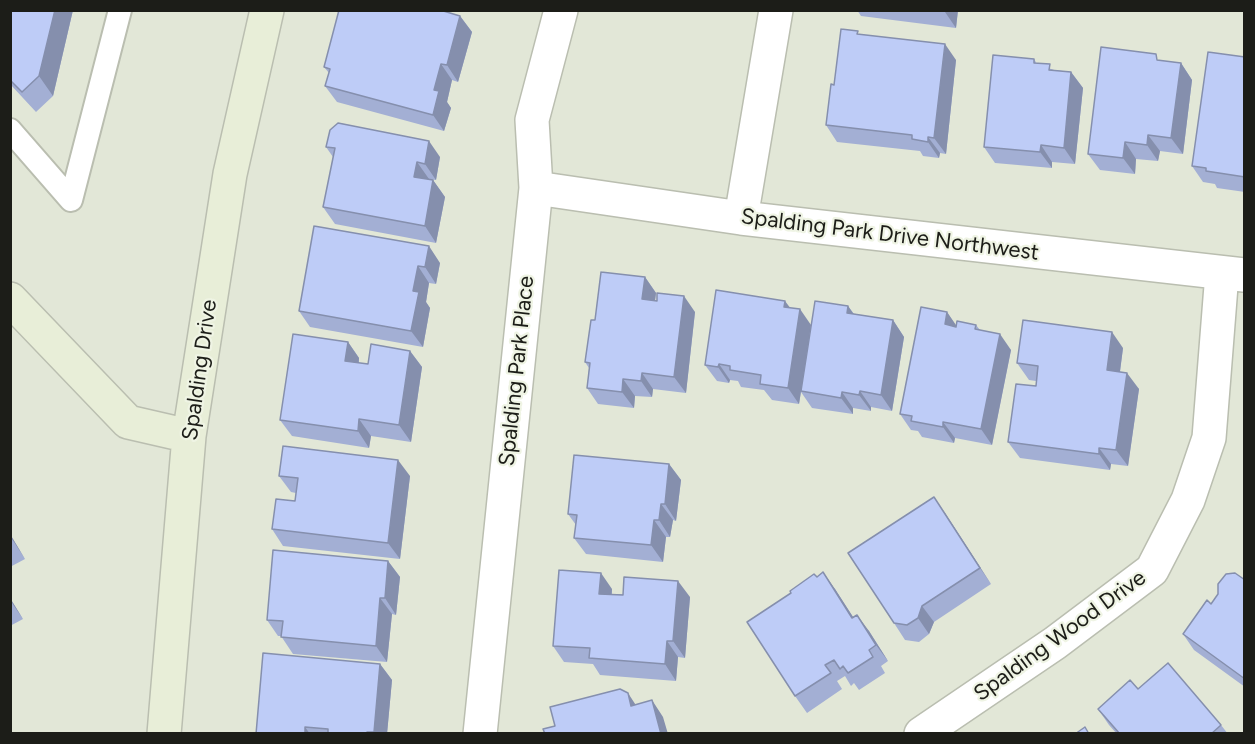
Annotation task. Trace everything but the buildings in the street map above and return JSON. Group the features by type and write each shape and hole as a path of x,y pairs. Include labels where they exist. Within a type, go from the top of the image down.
{"main road":[{"name":"Spalding Drive","path":"164,734 189,436 230,174 267,10"},
{"path":"10,299 128,422 189,436"}],"street":[{"name":"Spalding Park Place","path":"480,734 536,188 531,120 561,10"},
{"path":"741,218 776,10"},
{"name":"Spalding Park Drive Northwest","path":"536,188 741,218 1234,274"},
{"name":"Spalding Wood Drive","path":"921,734 1055,643 1152,570 1188,500 1209,438 1234,274"}],"lane":[{"path":"10,130 71,200 120,10"}]}
